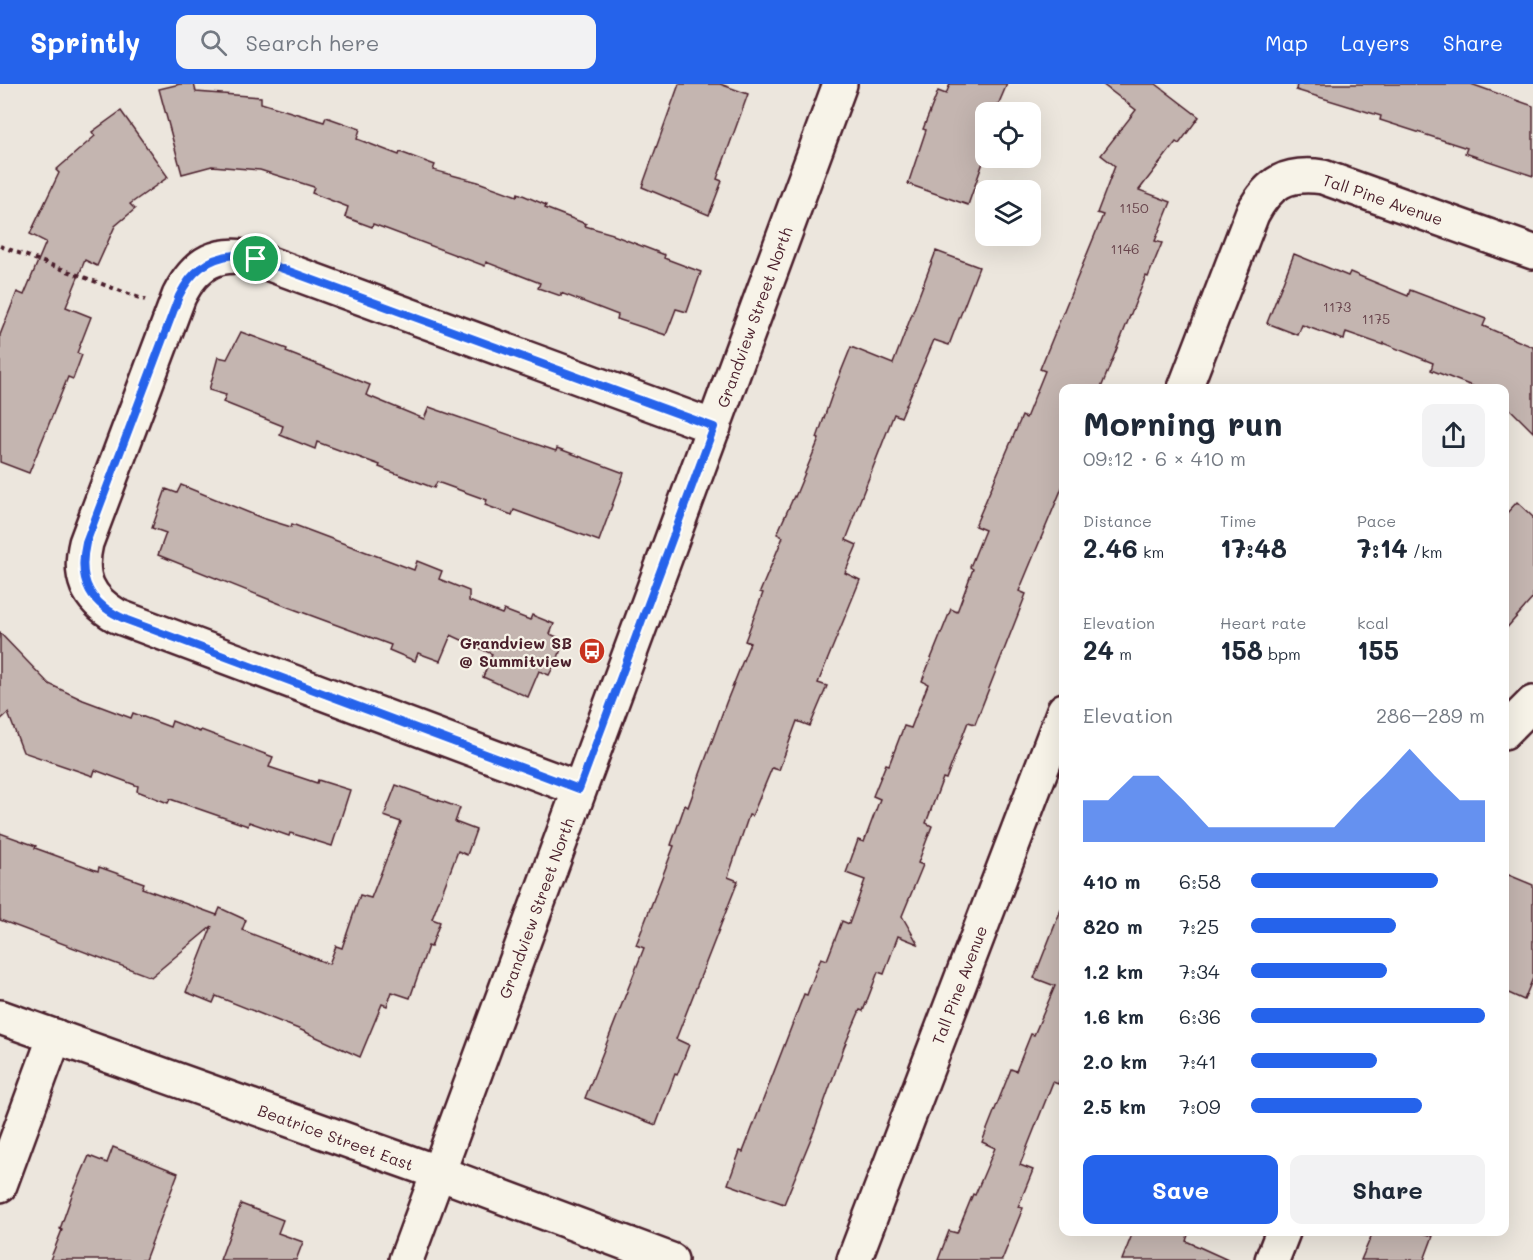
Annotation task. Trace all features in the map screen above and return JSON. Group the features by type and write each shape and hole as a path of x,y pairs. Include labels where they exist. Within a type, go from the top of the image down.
{"street":[{"name":"Grandview Street North","path":"406,1260 840,84"},
{"name":"Tall Pine Avenue","path":"1187,384 1252,213 1266,192 1274,185 1291,177 1309,175 1323,177 1533,252"},
{"path":"579,789 127,620 107,610 89,590 83,573 86,543 185,285 201,267 221,256 246,256 714,427"},
{"path":"1509,727 1533,703"},
{"name":"Tall Pine Avenue","path":"854,1260 1059,723"},
{"name":"Beatrice Street East","path":"0,1017 439,1173 670,1260"},
{"path":"0,1185 55,1036"},
{"path":"1272,1260 1281,1236"}],"path":[{"path":"0,246 174,310"}],"building":[{"path":"180,84 194,84 196,92 261,97 261,103 324,122 326,117 360,129 357,139 399,155 400,152 435,165 433,170 478,182 517,196 518,193 546,205 545,208 586,224 585,226 613,234 665,255 664,258 701,272 687,312 676,309 666,335 617,319 618,315 561,293 561,296 538,288 540,283 486,262 485,266 373,224 372,227 345,217 348,207 312,193 314,187 260,170 212,166 182,174 159,89"},
{"path":"679,84 720,84 748,94 717,179 722,181 709,215 642,187"},
{"path":"950,84 1007,84 999,102 975,102 975,168 981,168 968,205 908,184 926,130 923,129 938,91 946,94"},
{"path":"1102,84 1156,84 1199,117 1179,144 1176,142 1139,190 1171,202 1155,241 1162,243 1148,277 1146,276 1103,384 1059,384 1059,495 1019,591 1026,594 975,724 968,722 926,823 932,826 918,863 923,865 902,916 918,944 898,936 884,974 878,972 863,1011 860,1010 844,1047 814,1131 784,1204 728,1184 740,1151 743,1152 804,994 807,995 821,958 827,960 842,921 849,924 865,880 846,873 858,840 864,842 880,799 873,796 886,764 889,765 904,726 911,728 928,684 922,681 951,609 957,612 973,569 970,567 985,530 975,526 1022,416 1026,418 1045,371 1040,369 1103,215 1097,213 1115,166 1101,155 1136,110"},
{"path":"1297,84 1471,84 1533,106 1533,176 1465,153 1467,148 1380,120 1381,116 1296,90"},
{"path":"121,111 168,177 130,204 135,209 115,226 97,266 85,260 66,307 91,317 77,353 82,355 73,379 68,377 29,473 0,462 0,335 17,292 24,295 46,242 30,234 59,173 56,170 95,136 92,132"},
{"path":"936,251 979,267 949,345 934,340 901,417 894,414 852,521 846,540 857,545 845,573 860,580 818,683 827,686 810,726 797,721 779,770 772,768 752,816 749,815 728,877 738,881 676,1039 689,1045 677,1075 675,1074 656,1125 585,1098 644,948 636,945 674,846 671,845 685,805 688,807 750,643 745,641 763,593 760,592 783,537 777,534 819,439 817,438 834,389 851,347 893,364"},
{"path":"1294,254 1348,276 1350,272 1408,296 1410,290 1486,319 1483,326 1533,347 1533,432 1509,408 1509,384 1467,384 1431,370 1433,363 1383,343 1383,345 1346,332 1344,340 1302,325 1298,335 1267,323"},
{"path":"241,332 370,385 366,395 424,419 429,407 556,451 557,448 624,473 599,541 514,510 512,515 485,505 487,500 437,482 434,488 317,442 315,449 280,435 283,426 223,402 226,395 209,390 218,357 227,359"},
{"path":"181,485 262,518 291,527 292,524 414,570 417,561 442,571 439,579 469,591 469,601 502,614 504,610 530,620 532,615 554,624 550,634 564,640 558,658 549,675 539,671 528,697 483,677 492,654 451,635 440,661 418,653 415,661 389,650 391,645 158,555 166,533 152,528 166,489 177,493"},
{"path":"1517,502 1533,517 1533,598 1509,625 1509,511"},
{"path":"0,633 49,684 83,700 131,718 133,713 170,727 172,721 200,732 201,730 273,757 269,767 317,783 318,780 350,790 332,846 290,833 289,836 249,822 248,826 170,799 168,803 137,791 138,786 95,770 93,776 23,752 8,713 0,720"},
{"path":"396,785 460,808 455,822 476,830 467,855 458,851 432,919 440,922 431,947 428,946 410,998 392,992 387,1006 382,1004 360,1057 301,1030 216,996 213,1003 186,992 212,926 151,977 0,920 0,833 98,871 99,867 144,883 142,888 217,915 220,908 246,920 242,930 329,964 336,946 342,948 360,895 371,898 401,822 384,816"},
{"path":"1509,875 1533,885 1533,978 1524,1000 1509,993"},
{"path":"1059,915 1059,1081 1058,1084 1053,1082 1020,1165 1033,1170 1018,1207 1023,1208 1002,1260 938,1260 949,1231 957,1233 973,1194 975,1195 995,1148 982,1142 1011,1069 1016,1071 1055,986 1034,978"},
{"path":"113,1147 178,1173 145,1260 50,1260 72,1195 89,1156 107,1163"},
{"path":"241,1204 283,1220 278,1233 303,1242 296,1260 220,1260"},
{"path":"1131,1236 1188,1236 1186,1241 1228,1260 1122,1260"},
{"path":"1371,1236 1433,1236 1424,1260 1361,1260"}],"place":[{"name":"Grandview SB @ Summitview","path":"592,651"}],"route":[{"path":"234,255 256,259 714,427 579,789 117,616 97,601 89,590 83,573 86,543 179,296 192,275 210,261 221,256 234,255"}]}
